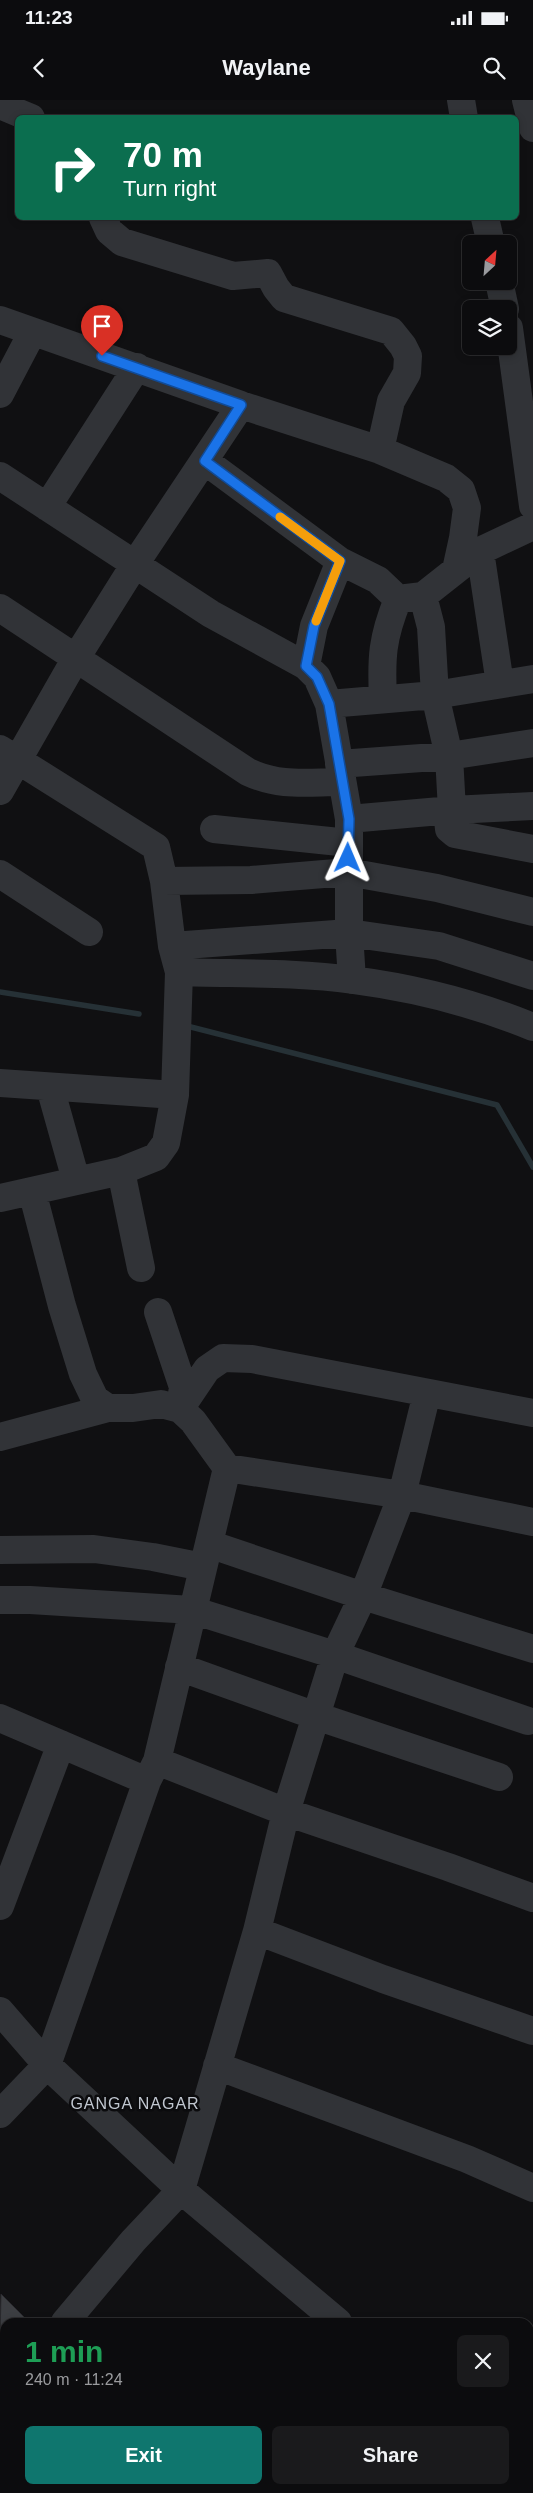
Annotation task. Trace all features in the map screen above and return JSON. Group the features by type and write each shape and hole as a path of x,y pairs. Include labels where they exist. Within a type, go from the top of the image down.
{"street":[{"path":"461,100 464,115"},
{"path":"526,100 533,128"},
{"path":"0,105 24,115"},
{"path":"105,220 109,231 122,242 233,276 268,273 284,298 391,331 408,356 407,373 392,401 380,450"},
{"path":"485,220 489,235"},
{"path":"0,320 32,333 137,367 241,405 380,450 446,478 461,490 467,508 464,538 456,570"},
{"path":"0,394 32,333"},
{"path":"513,355 533,506"},
{"path":"47,507 137,367"},
{"path":"0,791 9,754 76,658 135,564 241,405"},
{"path":"205,461 340,561 410,597 431,627 435,695 449,756 449,829 455,834 533,849"},
{"path":"0,476 211,614 306,666 317,677 329,704 349,831 349,933 352,980"},
{"path":"383,699 381,660 386,629 410,597 456,570 480,550 533,526"},
{"path":"480,550 500,684"},
{"path":"306,666 314,626 340,561"},
{"path":"0,608 248,772 266,780 275,781 341,773 533,743"},
{"path":"329,704 435,695 533,679"},
{"path":"0,1198 121,1171 156,1157 166,1143 175,1095 175,959 164,881 156,848 9,754"},
{"path":"214,829 349,831 449,810 533,806"},
{"path":"164,881 251,880 348,872 437,888 533,912"},
{"path":"0,874 89,932"},
{"path":"175,959 349,933 439,946 533,976"},
{"path":"175,959 352,980 421,993 504,1015 533,1027"},
{"path":"0,1083 175,1095"},
{"path":"53,1098 76,1180"},
{"path":"121,1171 142,1268"},
{"path":"32,1191 62,1306 83,1374 95,1399 108,1408"},
{"path":"158,1312 183,1387 180,1409"},
{"path":"180,1409 207,1369 223,1358 252,1359 533,1413"},
{"path":"68,2318 133,2241 180,2190 256,1931 286,1812 335,1655 363,1596 402,1495 428,1393"},
{"path":"0,1437 108,1408 132,1408 160,1404 180,1409 193,1421 227,1468 402,1495 533,1522"},
{"path":"0,2114 47,2065 152,1771 227,1468"},
{"path":"0,1550 94,1549 153,1557 206,1555 363,1596 533,1649"},
{"path":"0,1600 30,1600 192,1610 335,1655 528,1720"},
{"path":"179,1667 316,1716 499,1776"},
{"path":"0,1718 61,1744 286,1812 448,1866 533,1898"},
{"path":"0,1906 61,1744"},
{"path":"256,1931 383,1979 533,2031"},
{"path":"0,2011 47,2065 180,2190 324,2318"},
{"path":"217,2066 468,2159 533,2188"}],"building":[{"path":"1,2294 25,2318 0,2318"}],"waterway":[{"path":"0,992 139,1014"},
{"path":"187,1026 497,1105 533,1167"}],"slow traffic":[{"path":"280,517 340,561 316,621"}],"district":[{"name":"GANGA NAGAR","path":"135,2103"}],"route":[{"path":"102,356 241,405 205,461 340,561 314,626 306,666 317,677 329,704 349,819 348,858"}]}
